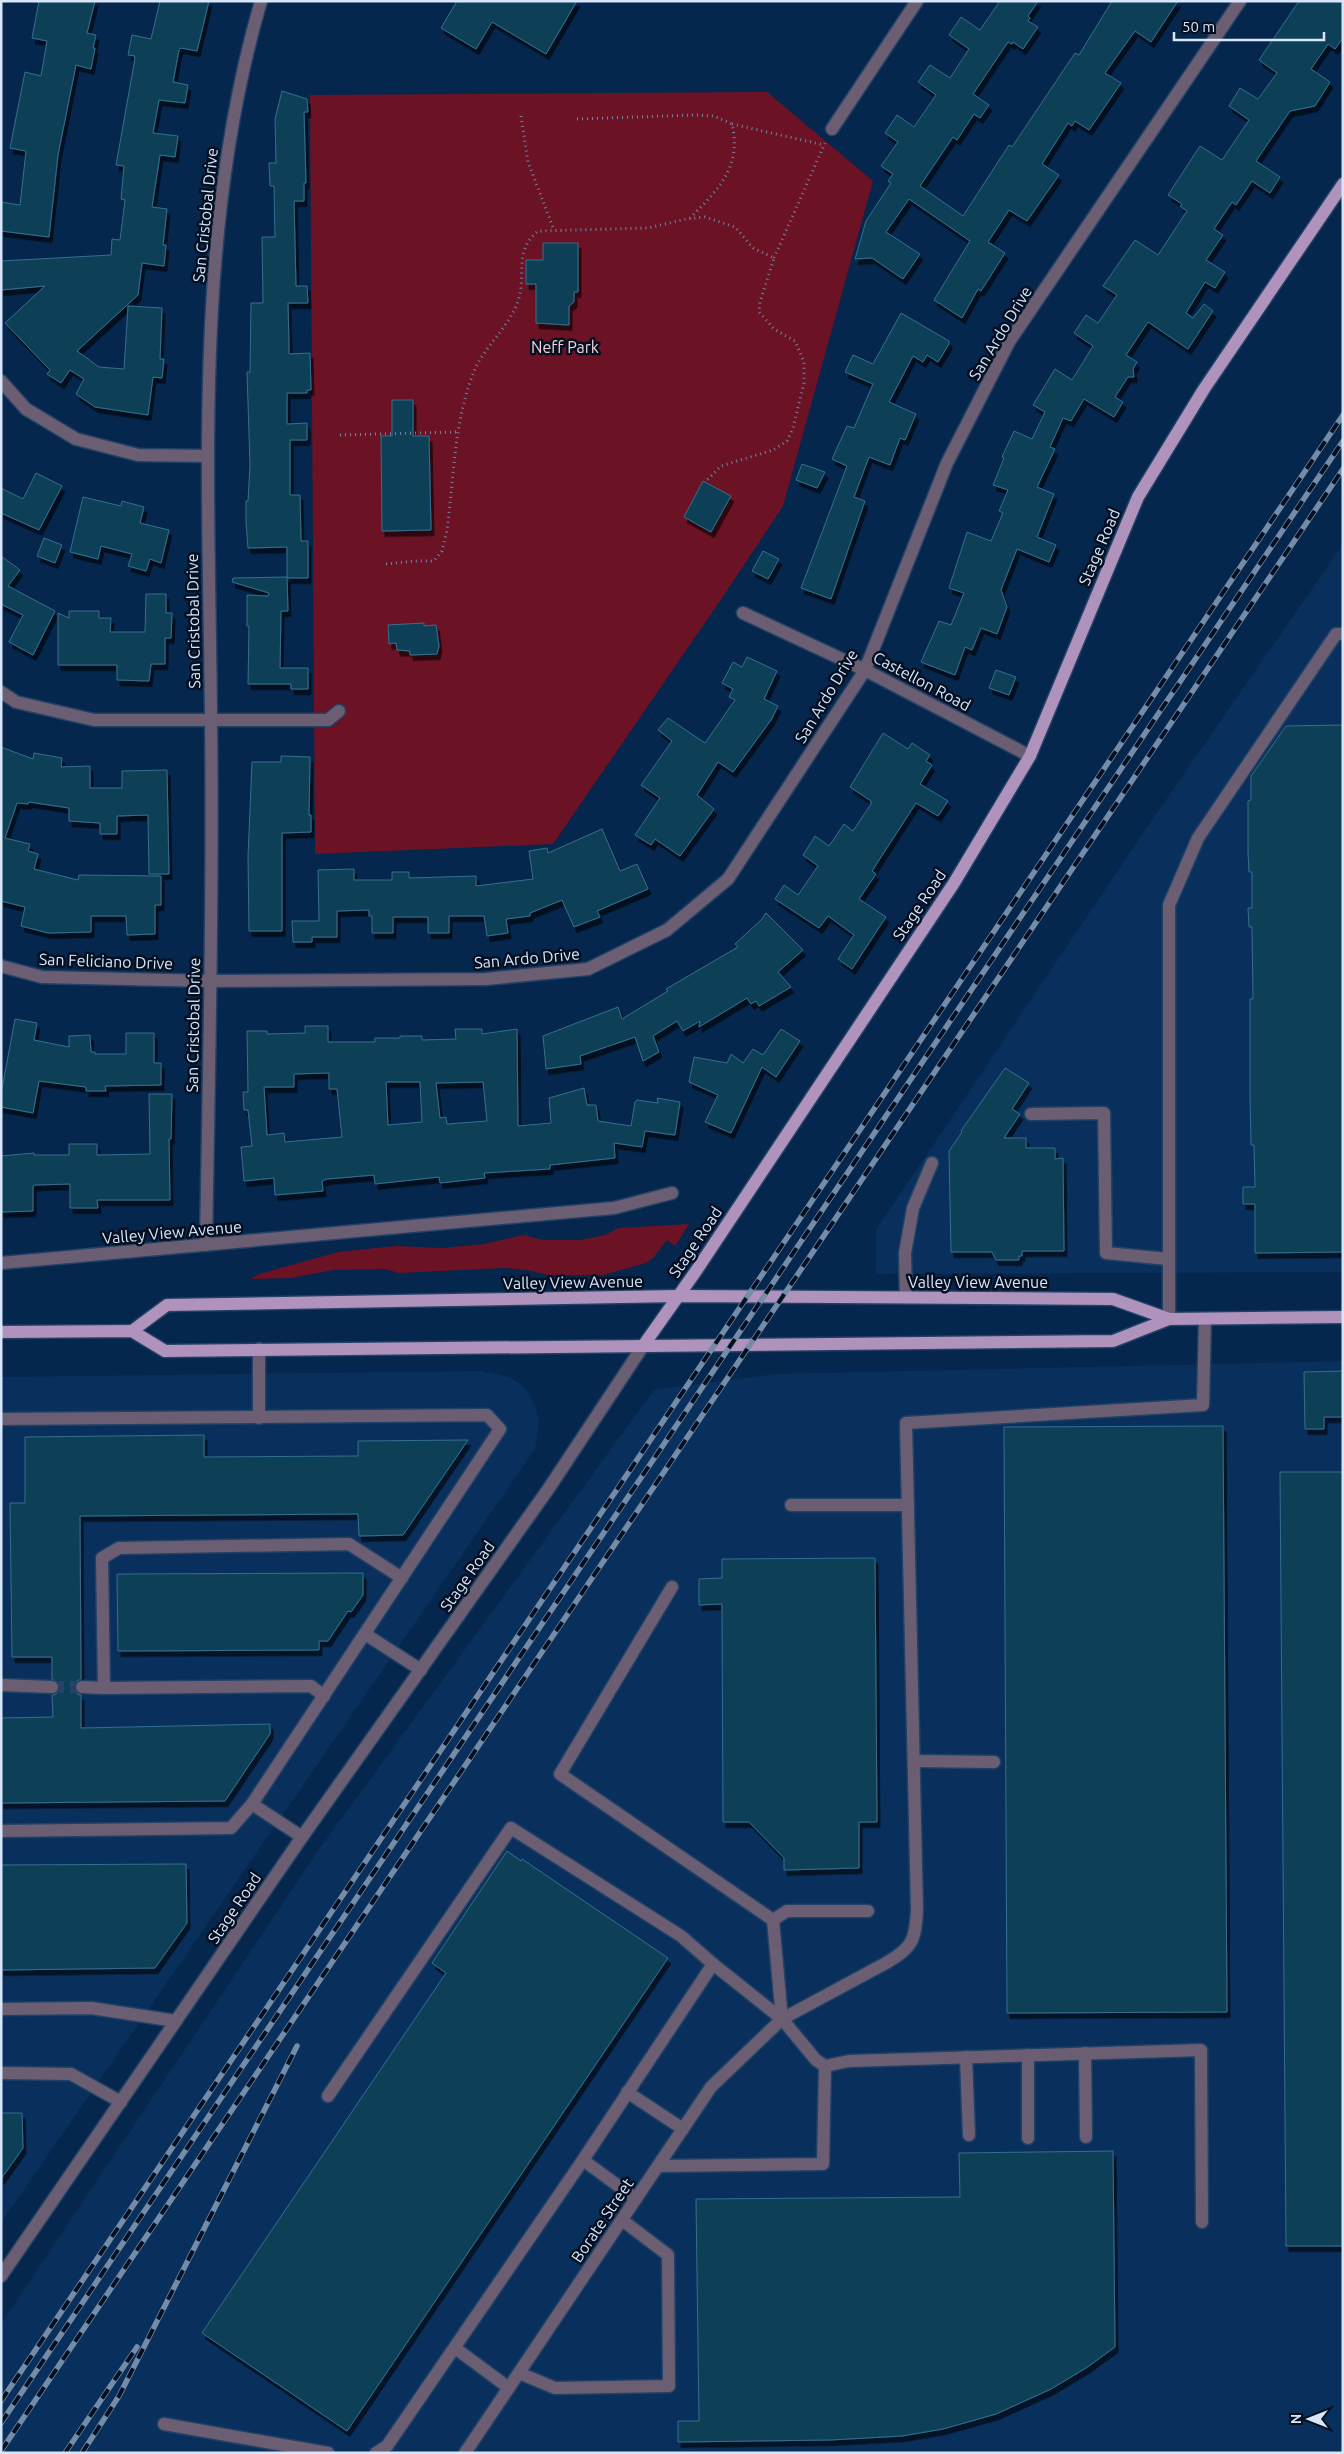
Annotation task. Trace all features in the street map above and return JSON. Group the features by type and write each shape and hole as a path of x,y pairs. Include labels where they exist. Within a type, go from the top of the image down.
{"main road":[{"name":"Stage Road","path":"643,1346 954,883 1030,756 1138,497 1204,388 1343,184"},
{"name":"Valley View Avenue","path":"1168,1319 1112,1341 643,1346 165,1350 132,1330 166,1306 678,1296 1112,1299 1168,1319 1343,1317"},
{"path":"1,1332 132,1330"}],"street":[{"name":"San Cristobal Drive","path":"206,1245 211,720 206,456 215,254 227,154 240,80 261,1"},
{"path":"832,129 917,1"},
{"name":"San Ardo Drive","path":"210,981 486,980 588,970 666,930 728,879 865,670 946,463 1009,342 1240,1"},
{"path":"1,381 26,409 76,439 138,455 206,456"},
{"name":"Castellon Road","path":"743,612 865,670 1030,756"},
{"path":"1168,1319 1168,905 1198,838 1336,634 1343,634"},
{"path":"1,692 16,702 94,720 328,720 339,711"},
{"name":"San Feliciano Drive","path":"1,966 42,977 210,981"},
{"path":"1031,1114 1104,1113 1106,1253 1168,1258"},
{"path":"906,1297 905,1253 913,1208 932,1163"},
{"name":"Valley View Avenue","path":"1,1263 614,1208 672,1193"},
{"name":"Borate Street","path":"465,2453 711,2087 782,2019 902,1954 915,1937 917,1910 906,1423 1202,1405 1204,1319"},
{"name":"Stage Road","path":"1,2276 302,1837 549,1488 643,1346"},
{"path":"258,1349 258,1418"},
{"path":"1,1419 487,1415 500,1429 252,1804 230,1828 1,1831"},
{"path":"791,1505 908,1504"},
{"path":"104,1688 102,1558 118,1548 349,1544 402,1578"},
{"path":"672,1587 560,1774 773,1920"},
{"path":"364,1634 420,1670"},
{"path":"1,1685 52,1687"},
{"path":"82,1687 311,1686 324,1696"},
{"path":"914,1761 994,1762"},
{"path":"252,1804 302,1837"},
{"path":"328,2096 510,1828 681,1936 782,2019 816,2060 825,2066 848,2061 1201,2050 1202,2222"},
{"path":"773,1920 786,1911 868,1911"},
{"path":"773,1920 782,2019"},
{"path":"376,2453 386,2446 455,2348 713,1964"},
{"path":"1,2009 91,2008 176,2021"},
{"path":"1085,2053 1086,2137"},
{"path":"1028,2055 1028,2138"},
{"path":"966,2057 968,2135"},
{"path":"658,2166 822,2164 825,2066"},
{"path":"1,2073 71,2074 120,2102"},
{"path":"626,2092 683,2129"},
{"path":"582,2160 636,2199"},
{"path":"518,2373 555,2388 669,2386 668,2255 622,2220"},
{"path":"455,2348 509,2388"},
{"path":"164,2424 328,2453"}],"path":[{"path":"577,120 696,115 714,116 732,124 824,145"},
{"path":"521,116 528,162 554,230"},
{"path":"690,218 717,192 730,166 736,141 732,124"},
{"path":"706,481 720,466 772,450 787,441 793,428 804,383 804,362 795,341 774,329 759,312 760,302 774,258 832,129"},
{"path":"386,564 434,561 442,551 447,530 463,403 476,367 500,333 518,301 524,245 538,231 648,228 690,218 704,217 735,227 752,248 774,258"},
{"path":"340,435 459,432"}],"shaded area":[{"path":"1343,544 1343,1272 876,1274 876,1230 1145,830"},
{"path":"1343,1361 1343,2453 1,2453 1,2324 317,1852 654,1390 776,1374"},
{"path":"482,1371 509,1377 522,1385 530,1396 536,1408 539,1422 535,1449 1,2223 1,1377"}],"green space":[{"name":"Neff Park","path":"767,92 873,181 783,506 553,844 315,854 310,95"},
{"path":"689,1224 675,1246 667,1240 653,1258 646,1263 603,1275 548,1275 527,1270 504,1268 399,1273 385,1269 333,1270 291,1278 251,1279 259,1274 338,1252 395,1246 443,1248 484,1244 523,1235 543,1240 580,1240 605,1235 619,1228"}],"building":[{"path":"39,1 95,1 87,33 96,35 91,69 76,65 58,155 49,237 1,231 1,202 20,205 26,151 10,148 25,72 41,76 47,41 32,38"},
{"path":"160,1 209,1 197,51 181,48 179,50 173,82 188,85 185,103 159,100 153,133 178,136 175,157 160,155 152,207 167,209 163,245 166,245 164,266 142,263 138,295 77,351 99,367 124,369 128,306 162,308 160,359 164,359 162,378 153,377 148,415 95,407 76,394 84,379 70,370 61,383 47,374 50,370 5,323 45,286 1,290 1,261 111,255 112,239 120,240 125,200 121,199 124,166 116,165 135,56 128,55 132,35 151,39"},
{"path":"457,1 577,1 546,54 492,22 476,49 441,28"},
{"path":"1000,1 1038,1 1028,16 1030,18 1028,21 1038,27 1023,49 1013,42 1012,44 1008,42 973,94 989,105 980,118 974,114 957,140 953,137 920,186 963,216 1009,145 1012,147 1075,53 1079,55 1112,1 1178,1 1151,42 1135,31 1105,73 1121,83 1089,130 1075,121 1072,126 1068,123 1042,164 1059,175 1027,221 1009,210 988,242 1005,253 981,291 978,289 962,318 934,300 970,241 909,199 886,232 920,254 903,279 872,258 855,259 866,221 891,183 888,181 893,174 881,166 898,142 885,133 897,115 914,127 936,95 918,82 930,65 950,78 969,49 949,35 961,17 980,30"},
{"path":"1299,1 1343,1 1343,38 1335,49 1328,44 1311,69 1330,82 1315,106 1290,111 1256,161 1280,177 1270,193 1252,181 1236,205 1232,202 1214,229 1223,235 1206,260 1225,272 1215,288 1205,282 1186,313 1193,318 1204,304 1213,311 1188,349 1148,322 1126,355 1137,362 1133,369 1134,377 1128,377 1115,397 1123,402 1114,417 1084,399 1071,421 1063,418 1050,447 1055,449 1037,487 1054,494 1037,537 1056,545 1049,562 1017,549 1001,590 1007,607 997,634 981,628 972,650 965,647 955,675 921,662 939,621 951,625 964,593 949,588 967,532 991,541 1003,513 999,511 1008,490 993,485 1004,458 1002,457 1014,431 1032,439 1045,412 1033,405 1055,369 1072,380 1093,346 1074,333 1086,315 1098,323 1117,295 1103,286 1135,240 1158,255 1187,211 1180,206 1182,204 1168,195 1200,146 1222,160 1249,120 1229,106 1240,88 1258,99 1277,73 1259,60"},
{"path":"282,91 307,99 308,112 304,112 306,183 304,183 304,201 294,201 296,286 307,286 308,303 288,303 289,354 310,353 311,390 307,390 307,393 287,393 287,424 307,423 307,440 290,440 290,495 300,495 301,541 308,541 308,578 287,578 287,547 248,548 246,523 246,501 248,501 250,465 247,372 250,372 251,303 263,303 262,237 275,237 274,186 270,186 269,163 276,163 275,119"},
{"path":"543,243 578,243 578,292 574,292 574,302 569,306 569,325 536,323 536,284 526,284 526,260 543,260"},
{"path":"901,313 949,341 949,344 938,362 927,355 923,362 913,356 889,402 916,414 905,440 900,438 890,465 869,457 854,497 865,501 831,599 801,588 847,466 832,459 847,426 854,428 873,384 845,372 853,355 873,364"},
{"path":"392,400 413,400 413,436 429,436 431,530 382,531 381,436 392,436"},
{"path":"802,464 825,472 817,488 796,480"},
{"path":"36,473 62,486 39,530 1,513 1,488 23,499"},
{"path":"703,481 731,496 711,532 684,517"},
{"path":"83,497 121,506 122,501 144,507 140,523 169,530 161,563 150,559 146,571 128,566 132,554 101,546 98,559 70,552"},
{"path":"44,538 62,545 55,563 37,556"},
{"path":"763,551 779,559 768,579 752,571"},
{"path":"1,556 20,570 8,586 55,611 33,655 9,642 23,615 1,604"},
{"path":"287,577 288,611 281,611 280,668 308,668 308,689 291,689 291,684 248,684 249,626 247,626 247,595 268,596 269,593 232,582 233,578"},
{"path":"146,594 166,594 166,613 172,613 171,638 165,638 165,664 151,664 149,681 117,680 117,665 58,665 58,613 69,618 69,611 99,611 99,618 111,618 110,632 145,632"},
{"path":"424,623 424,626 436,625 439,646 437,654 410,655 410,651 397,650 396,643 389,644 388,625"},
{"path":"747,657 777,671 764,699 778,706 771,720 733,772 718,762 697,795 714,809 680,856 655,839 651,845 635,835 660,798 641,785 672,741 658,730 668,718 705,743 735,700 729,697 733,689 722,683 733,662 742,667"},
{"path":"996,670 1016,677 1009,695 989,688"},
{"path":"1343,725 1343,1252 1255,1253 1255,1204 1243,1204 1243,1187 1255,1187 1254,1145 1251,1145 1250,1095 1250,999 1253,999 1252,927 1249,927 1248,908 1252,908 1252,872 1249,872 1248,853 1248,801 1251,800 1251,776 1286,726"},
{"path":"883,733 908,749 912,743 930,755 926,761 932,765 920,784 948,801 938,816 916,803 872,871 876,874 859,899 886,917 852,969 838,959 854,935 828,916 819,928 775,899 784,885 798,895 818,866 803,855 815,836 829,846 844,824 853,831 871,804 871,801 850,787"},
{"path":"1,747 33,759 34,753 62,758 61,767 90,766 90,788 122,788 122,771 167,770 169,874 149,874 148,815 117,816 117,834 100,834 100,823 69,821 69,808 29,802 28,804 17,803 5,838 30,844 28,851 38,854 34,869 78,880 79,875 161,876 161,905 155,905 155,934 127,935 126,916 91,916 91,932 48,933 21,926 25,907 1,901"},
{"path":"281,756 310,757 309,815 311,815 311,832 282,833 282,931 249,931 248,857 252,762 281,762"},
{"path":"602,829 620,871 637,864 648,889 597,911 600,917 574,927 562,900 530,913 530,916 506,919 508,933 487,936 484,916 449,916 449,933 428,933 428,917 393,917 393,933 372,933 372,916 369,916 369,910 337,911 337,937 312,937 312,942 293,942 292,921 319,921 318,870 354,869 354,880 392,880 392,872 409,872 409,878 476,876 476,886 533,879 529,851 547,848 548,853"},
{"path":"766,913 803,950 778,972 791,987 759,1006 756,1001 751,1004 747,998 699,1027 700,1021 683,1031 677,1021 653,1036 659,1052 643,1061 635,1037 580,1056 581,1064 546,1069 543,1036 618,1007 622,1019 668,991 666,989 738,947 735,944"},
{"path":"15,1019 37,1023 34,1040 69,1047 69,1036 90,1035 91,1052 95,1052 95,1054 126,1054 126,1033 154,1033 154,1063 161,1063 161,1085 105,1086 106,1091 86,1091 86,1087 39,1081 33,1113 1,1107 1,1094"},
{"path":"305,1026 328,1026 328,1042 375,1042 375,1038 400,1038 400,1036 422,1036 422,1040 456,1039 455,1029 482,1029 482,1034 517,1029 518,1126 551,1123 549,1098 584,1088 587,1105 596,1105 598,1121 631,1126 637,1100 658,1103 657,1098 680,1102 675,1135 645,1131 642,1147 614,1143 615,1158 550,1165 550,1169 484,1173 485,1178 440,1183 439,1177 375,1184 374,1175 327,1179 322,1181 323,1191 275,1195 274,1178 244,1181 241,1147 252,1146 248,1110 244,1110 243,1092 248,1092 247,1031 267,1031 267,1034 305,1033","holes":["329,1073 329,1089 337,1089 342,1137 285,1142 284,1133 267,1135 264,1087 294,1087 294,1074","386,1082 420,1082 422,1122 388,1125","483,1082 487,1121 447,1124 446,1117 440,1118 436,1083"]},
{"path":"781,1029 800,1041 776,1077 762,1067 731,1133 705,1122 718,1095 689,1082 694,1057 727,1063 731,1054 743,1063 753,1049 763,1055"},
{"path":"1005,1068 1029,1083 1012,1109 1020,1114 1004,1138 1026,1138 1026,1148 1055,1148 1055,1159 1063,1158 1064,1251 1022,1251 1022,1256 1019,1256 1019,1260 996,1260 992,1252 951,1252 949,1151"},
{"path":"149,1094 172,1094 171,1139 169,1139 170,1200 97,1200 98,1208 70,1208 70,1184 35,1185 33,1186 33,1211 1,1212 1,1156 34,1153 34,1155 69,1155 69,1144 97,1144 97,1155 150,1154"},
{"path":"1343,1371 1343,1417 1324,1417 1324,1429 1305,1429 1304,1372"},
{"path":"1223,1426 1227,2012 1007,2013 1004,1427"},
{"path":"204,1435 204,1457 358,1456 358,1441 468,1440 403,1535 359,1536 358,1514 80,1516 81,1679 75,1682 74,1687 77,1694 81,1695 81,1728 270,1724 270,1734 225,1801 1,1803 1,1718 53,1717 52,1695 56,1694 60,1688 59,1683 52,1679 52,1657 12,1657 10,1503 25,1503 25,1437"},
{"path":"1280,1472 1343,1472 1343,2246 1286,2246"},
{"path":"875,1558 877,1822 859,1822 859,1868 784,1870 784,1858 749,1822 723,1822 722,1604 699,1605 699,1579 722,1578 722,1559"},
{"path":"363,1573 363,1595 351,1612 348,1611 328,1641 319,1641 319,1650 118,1651 117,1574"},
{"path":"507,1851 521,1861 522,1859 668,1958 347,2431 202,2333 446,1973 432,1963"},
{"path":"186,1864 187,1923 155,1968 1,1970 1,1865"},
{"path":"1,2113 22,2113 23,2148 1,2179"},
{"path":"1113,2151 1115,2347 1086,2368 1051,2389 996,2414 943,2429 902,2436 830,2440 678,2442 678,2421 699,2421 696,2199 960,2197 959,2153"}],"tunnel":[{"path":"52,1687 82,1687"}],"railway":[{"path":"1,2401 1343,415"},
{"path":"1,2423 1343,441"},
{"path":"1,2451 1343,469"},
{"path":"82,2453 119,2396 297,2046"},
{"path":"65,2453 137,2347"}]}
